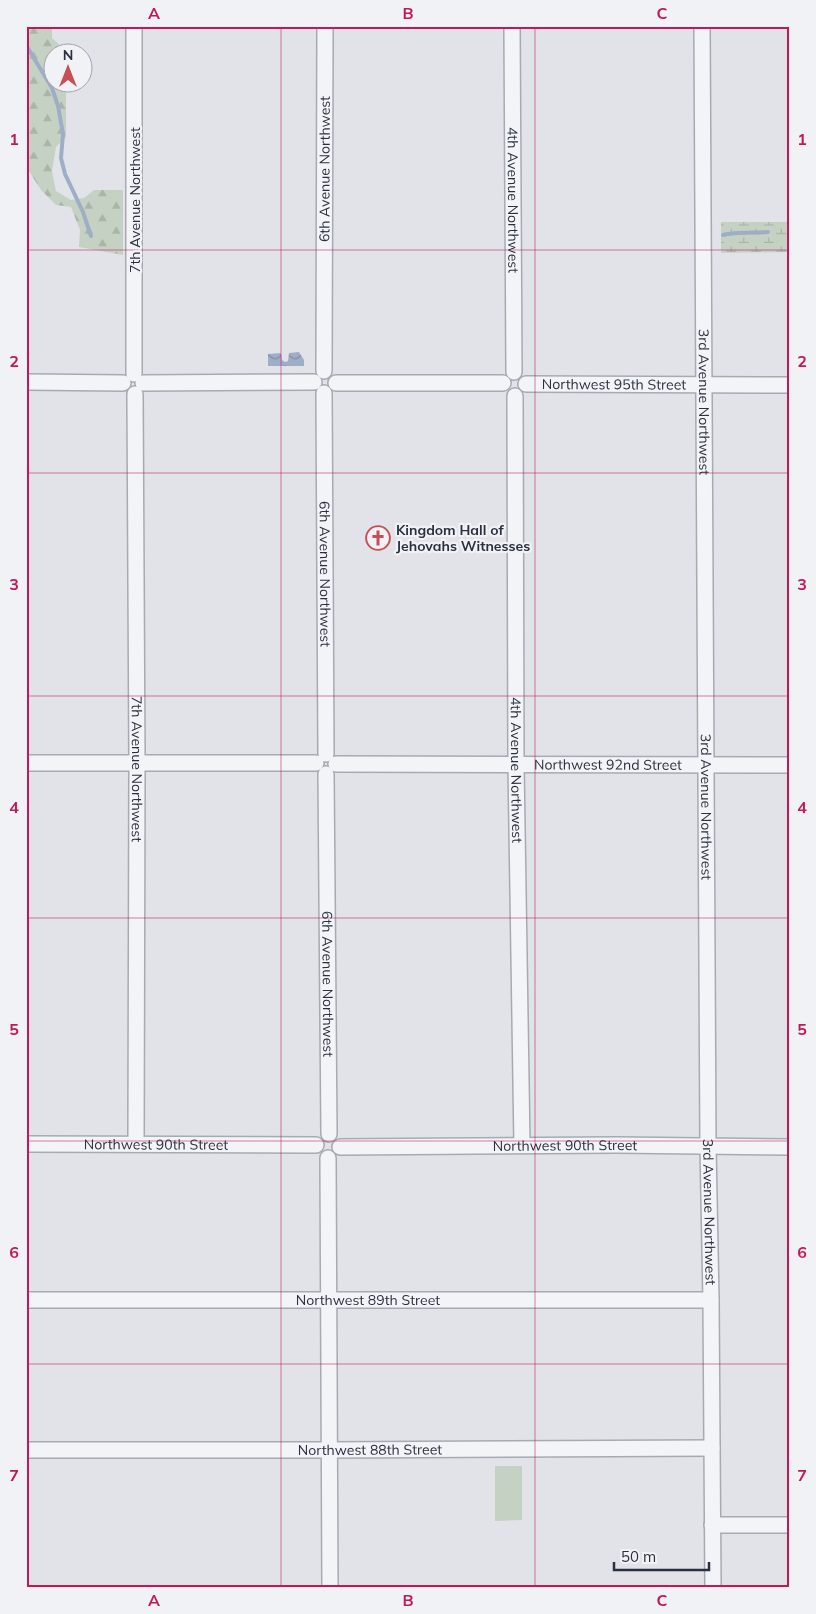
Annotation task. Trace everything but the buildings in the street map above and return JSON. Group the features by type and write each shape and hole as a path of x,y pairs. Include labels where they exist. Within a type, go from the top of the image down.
{"street":[{"name":"7th Avenue Northwest","path":"134,26 137,763 136,1144"},
{"name":"6th Avenue Northwest","path":"324,371 325,26"},
{"name":"4th Avenue Northwest","path":"512,26 514,372"},
{"name":"3rd Avenue Northwest","path":"702,26 708,1146 713,1588"},
{"path":"330,388 332,374 324,371 318,374 314,382 316,390 503,383"},
{"path":"514,372 522,375 526,384 522,393 514,396 506,392 503,383 507,375 514,372"},
{"path":"26,382 134,384 314,382"},
{"name":"Northwest 95th Street","path":"526,384 790,385"},
{"name":"6th Avenue Northwest","path":"329,1134 326,764 330,388"},
{"name":"4th Avenue Northwest","path":"514,396 516,765 522,1145"},
{"name":"Northwest 92nd Street","path":"26,763 790,765"},
{"path":"329,1134 338,1139 340,1147 337,1154 328,1158 319,1154 316,1145 320,1137 329,1134"},
{"name":"Northwest 90th Street","path":"26,1144 316,1145"},
{"name":"Northwest 90th Street","path":"340,1147 522,1145 790,1147"},
{"path":"328,1158 330,1588"},
{"name":"Northwest 89th Street","path":"26,1300 711,1300"},
{"name":"Northwest 88th Street","path":"26,1450 712,1448"},
{"path":"712,1524 790,1525"}],"green space":[{"path":"26,26 52,26 52,38 56,42 42,42 42,92 66,92 66,137 56,147 52,171 56,191 71,200 84,198 94,190 123,190 123,255 79,247 80,230 71,207 56,205 41,190 27,168"},
{"path":"721,222 789,222 789,252 721,253"},
{"path":"495,1466 522,1466 522,1520 495,1521"}],"water":[{"path":"299,352 304,360 304,366 268,366 268,354 281,353 282,360 285,362 288,361 289,353"}],"waterway":[{"path":"26,45 52,88 58,106 63,134 61,158 65,174 83,212 91,236"},
{"path":"723,235 768,232"}],"place":[{"name":"Kingdom Hall of Jehovahs Witnesses","path":"378,538"}]}
